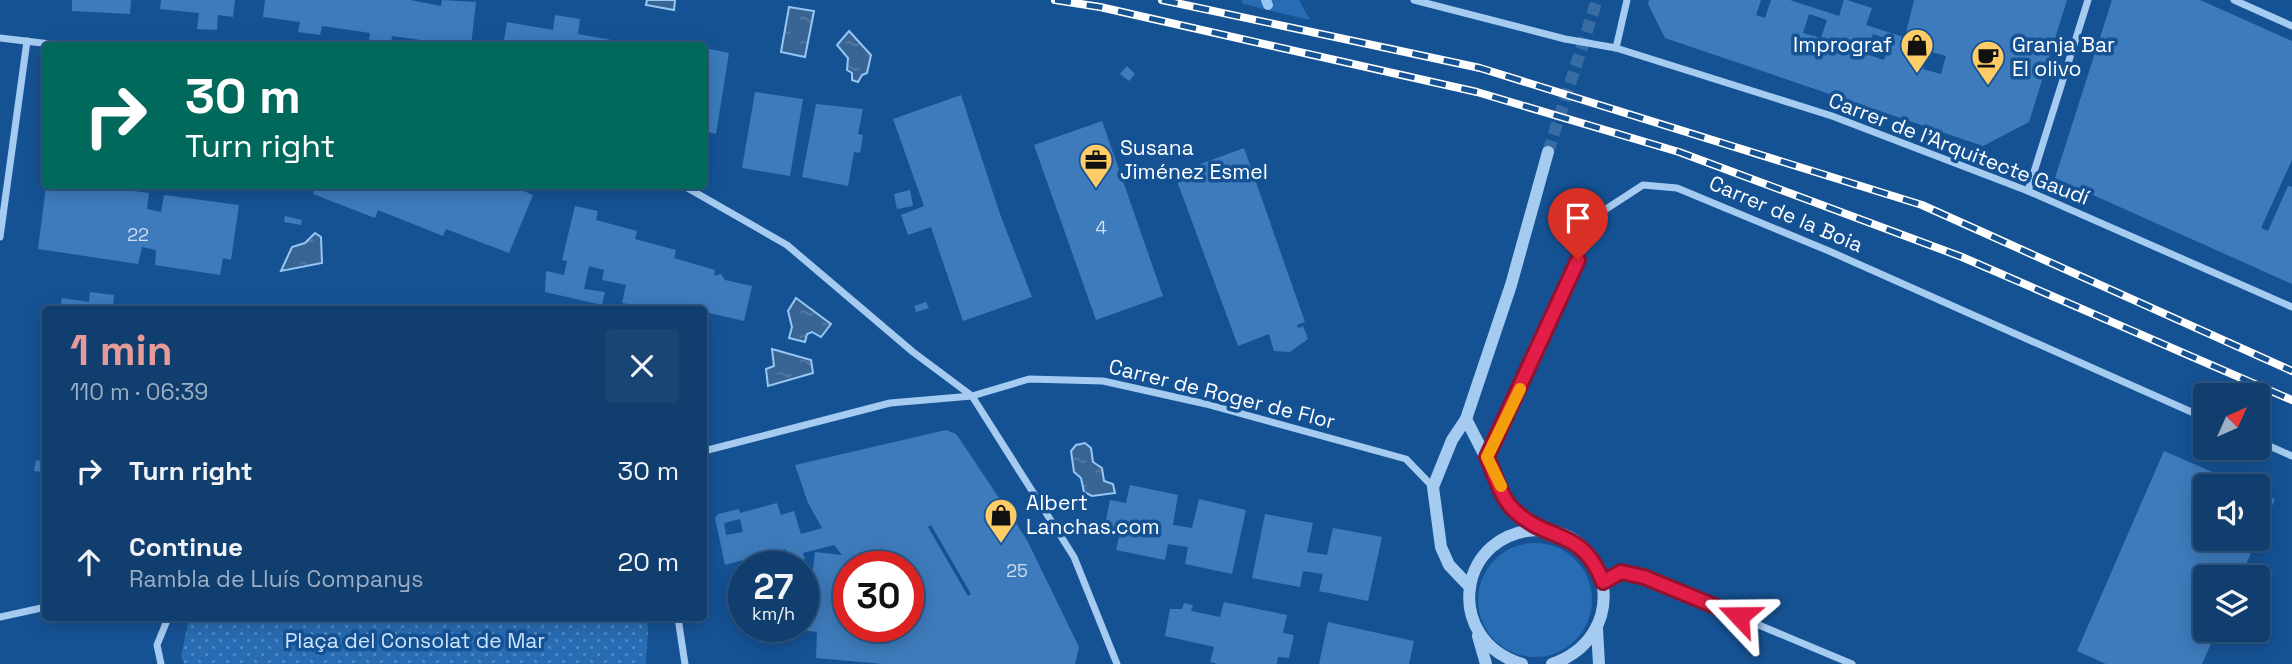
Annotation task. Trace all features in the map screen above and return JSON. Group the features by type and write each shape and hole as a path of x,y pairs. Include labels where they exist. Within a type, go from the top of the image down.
{"street":[{"name":"Carrer de l'Arquitecte Gaudí","path":"1414,0 1616,48 1832,117 2028,191 2292,307"},
{"path":"1616,48 1627,0"},
{"path":"2028,191 2088,0"},
{"path":"2234,0 2292,26"},
{"path":"0,38 42,43"},
{"path":"0,237 27,41"},
{"path":"1469,586 1449,565 1441,547 1433,487 1451,440 1466,419 1511,285 1548,152"},
{"name":"Carrer de la Boia","path":"1487,457 1600,213 1643,185 1677,188 1829,251 2193,413"},
{"path":"689,189 787,245 913,352 972,396 1074,557 1117,664"},
{"name":"Carrer de Roger de Flor","path":"707,450 890,403 972,396 1029,379 1103,381 1206,404 1406,459 1433,487"},
{"path":"1466,419 1511,507 1543,530 1567,537 1587,552 1603,582 1604,606 1597,629 1585,646 1568,658 1552,664"},
{"path":"2270,446 2292,456"},
{"path":"1486,664 1468,602 1469,586 1478,562 1495,544 1518,532 1543,530"},
{"path":"1603,582 1621,572 1644,577 1852,664"},
{"path":"0,617 42,608"},
{"path":"161,664 157,645 167,621"},
{"path":"678,621 685,664"},
{"path":"1597,629 1599,664"},
{"path":"1477,632 1490,648 1508,660 1522,664"}],"green space":[{"path":"1241,0 1299,0 1310,20 1243,4"},
{"path":"1535,543 1557,548 1575,560 1587,578 1592,600 1587,622 1575,640 1557,652 1535,657 1513,652 1495,640 1483,622 1478,600 1483,578 1495,560 1513,548"},
{"name":"Plaça del Consolat de Mar","path":"189,621 647,621 648,628 646,664 184,664 181,656"}],"water":[{"path":"647,0 675,0 674,10 646,5"},
{"path":"789,7 814,11 805,57 781,52"},
{"path":"849,31 871,55 867,73 862,75 858,82 852,80 852,73 847,70 848,58 837,45"},
{"path":"315,233 321,237 322,263 281,271 292,247 305,243"},
{"path":"796,298 831,324 821,337 812,332 807,334 805,342 789,338 792,327 788,311"},
{"path":"772,349 811,360 813,373 768,386 766,369 774,366"},
{"path":"1085,443 1091,448 1093,462 1102,468 1104,481 1113,484 1115,493 1092,496 1084,492 1081,478 1074,472 1071,451 1076,445"}],"building":[{"path":"72,0 131,0 130,14 72,11"},
{"path":"161,0 235,0 233,17 218,15 217,30 197,29 199,13 160,9"},
{"path":"265,0 410,0 441,6 442,0 476,2 471,42 435,42 392,36 391,42 369,42 370,33 322,26 320,35 298,32 300,22 263,17"},
{"path":"1649,0 1761,0 1756,15 1765,18 1771,0 1790,0 1839,16 1844,0 1847,0 1872,8 1866,25 1910,39 1912,34 1906,33 1914,0 2067,0 2029,122 1983,146 1665,38 1648,4","holes":["1809,14 1827,20 1821,38 1803,33","1873,34 1891,40 1884,60 1866,54","1928,51 1946,56 1941,74 1923,69"]},
{"path":"2112,0 2200,0 2292,41 2292,160 2261,228 2268,231 2288,186 2292,187 2292,284 2055,178"},
{"path":"555,15 580,19 578,34 617,42 504,42 507,22 553,30"},
{"path":"707,48 729,53 716,134 707,132"},
{"path":"1127,66 1135,74 1129,81 1120,74"},
{"path":"755,92 803,99 790,176 742,168"},
{"path":"961,95 1000,214 1032,297 963,321 931,227 908,235 901,215 924,206 893,119"},
{"path":"816,104 863,109 858,134 863,135 860,153 854,152 848,186 802,177"},
{"path":"1102,121 1163,296 1096,320 1034,145"},
{"path":"1244,148 1305,322 1297,325 1298,328 1303,326 1308,339 1290,352 1274,351 1269,334 1238,346 1177,181 1176,173"},
{"path":"46,189 117,189 149,193 147,209 161,212 164,195 239,205 231,260 223,258 220,275 155,265 156,250 142,247 138,264 38,249"},
{"path":"315,189 519,189 533,195 509,253 446,229 443,236 378,210 375,218 313,194"},
{"path":"910,190 913,206 897,209 894,194"},
{"path":"575,206 598,211 596,220 637,231 635,239 676,250 674,258 715,270 714,276 721,274 725,280 752,286 744,321 709,313 707,322 707,306 640,306 622,303 626,285 602,280 604,270 589,266 584,289 605,292 602,305 545,292 546,271 564,275 567,261 562,260"},
{"path":"285,216 302,220 301,225 284,222"},
{"path":"90,292 114,295 113,306 61,306 62,298 89,302"},
{"path":"926,302 929,308 916,312 914,306"},
{"path":"946,430 956,434 1027,540 1079,647 1075,664 884,664 816,658 817,642 819,642 819,552 833,554 833,642 924,642 924,551 839,551 834,545 811,551 728,551 728,564 725,565 715,518 718,514 739,509 740,513 777,503 781,515 794,511 801,534 822,528 808,503 795,465","holes":["740,519 743,532 726,535 724,523","931,525 971,594 968,596 928,527"]},
{"path":"2164,451 2217,474 2193,474 2193,551 2252,551 2246,565 2193,565 2193,642 2212,642 2202,664 2106,664 2077,651"},
{"path":"36,460 42,461 42,472 34,471"},
{"path":"1130,485 1178,495 1173,525 1192,528 1199,499 1246,510 1232,574 1185,564 1188,547 1168,544 1165,560 1116,550 1120,533 1104,530 1110,500 1126,503"},
{"path":"2270,497 2275,499 2270,511"},
{"path":"1265,514 1313,523 1307,552 1327,555 1333,528 1382,537 1368,601 1319,591 1323,574 1303,571 1300,587 1252,578"},
{"path":"1224,602 1287,615 1283,633 1294,635 1289,658 1278,657 1277,664 1218,664 1210,662 1214,647 1165,636 1170,609 1182,609 1184,603 1193,605 1191,611 1220,617"},
{"path":"1328,622 1414,641 1409,664 1319,664"}],"waterway":[{"path":"1266,0 1268,5"}],"tunnel":[{"path":"1548,152 1597,0"}],"railway":[{"path":"1055,0 1100,7 1477,92 1679,152 1962,257 2292,400"},
{"path":"1162,0 1480,68 1922,205 2292,371"}],"slow traffic":[{"path":"1501,486 1487,457 1520,389"}],"place":[{"name":"Imprograf","path":"1917,75"},
{"name":"Granja Bar El olivo","path":"1988,87"},
{"name":"Susana Jiménez Esmel","path":"1096,190"},
{"name":"Albert Lanchas.com","path":"1001,545"}],"route":[{"path":"1578,260 1513,406 1487,457 1511,507 1528,522 1574,541 1587,552 1603,582 1621,572 1644,577 1739,616"}]}
